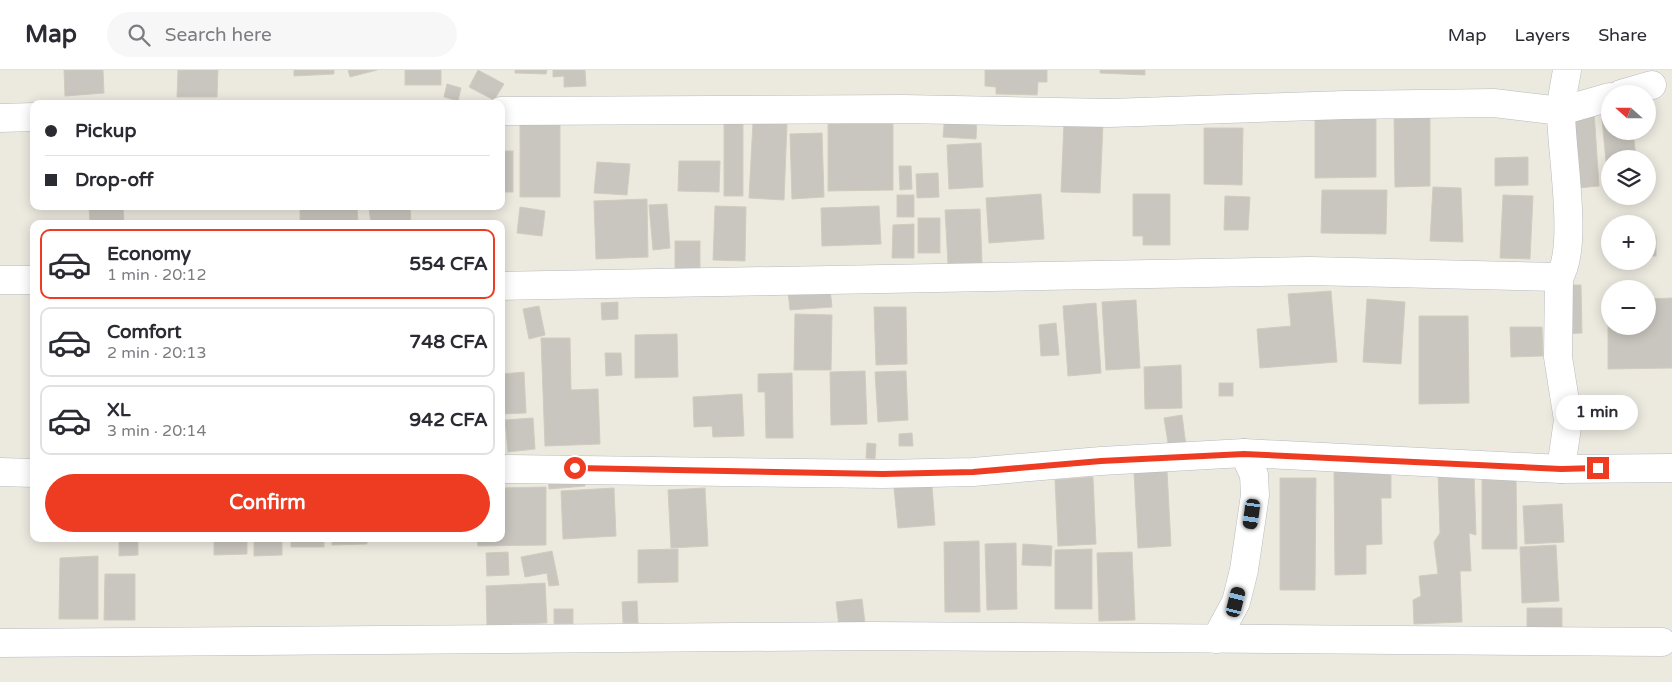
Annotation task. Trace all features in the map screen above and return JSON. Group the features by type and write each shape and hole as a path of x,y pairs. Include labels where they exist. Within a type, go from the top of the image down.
{"street":[{"path":"1561,469 1568,420 1558,357 1559,277 1565,268 1569,244 1561,110 1567,70"},
{"path":"505,111 904,109 1110,113 1345,105 1494,103 1561,110 1601,99"},
{"path":"0,118 30,117"},
{"path":"505,286 1310,271 1559,277"},
{"path":"0,280 30,280"},
{"path":"1216,639 1236,602 1245,560 1255,495 1254,475 1244,454"},
{"path":"505,468 883,474 973,472 1101,461 1244,454 1561,469 1672,468"},
{"path":"0,472 30,473"},
{"path":"0,642 872,636 1662,642"}],"building":[{"path":"64,70 103,70 104,93 65,96"},
{"path":"178,70 218,70 217,97 177,97"},
{"path":"294,70 334,70 334,74 294,76"},
{"path":"348,70 377,70 350,77"},
{"path":"405,70 441,70 441,85 405,85"},
{"path":"478,70 504,84 494,100 469,87"},
{"path":"515,70 547,70 546,74 515,73"},
{"path":"553,70 585,70 586,86 564,87 564,76 553,77"},
{"path":"985,70 1047,70 1047,82 1038,82 1037,95 996,94 996,87 985,86"},
{"path":"1100,70 1145,70 1145,75 1100,73"},
{"path":"447,84 461,88 458,100 444,97"},
{"path":"1594,111 1599,186 1578,188 1573,113"},
{"path":"945,114 977,117 976,139 943,137"},
{"path":"1430,115 1430,186 1395,187 1394,116"},
{"path":"1376,117 1376,177 1315,178 1315,118"},
{"path":"743,121 743,196 724,196 724,122"},
{"path":"753,122 787,124 784,200 749,198"},
{"path":"1064,122 1103,123 1100,193 1061,192"},
{"path":"828,123 893,123 893,190 828,191"},
{"path":"520,124 560,124 560,197 520,197"},
{"path":"1204,128 1243,128 1242,185 1204,184"},
{"path":"822,133 824,197 792,199 790,134"},
{"path":"1604,140 1634,140 1635,150 1605,150"},
{"path":"981,143 983,187 949,189 947,145"},
{"path":"505,151 513,151 513,192 505,192"},
{"path":"1528,157 1528,185 1495,186 1495,158"},
{"path":"679,161 720,161 719,192 678,191"},
{"path":"597,162 630,164 627,195 594,193"},
{"path":"899,166 911,166 912,189 900,190"},
{"path":"938,173 939,197 917,198 916,174"},
{"path":"1433,187 1461,188 1463,242 1430,241"},
{"path":"1322,190 1387,190 1386,234 1321,233"},
{"path":"1041,194 1044,239 989,243 986,198"},
{"path":"1133,194 1170,194 1170,245 1143,245 1143,236 1133,236"},
{"path":"897,195 914,195 914,217 897,217"},
{"path":"1503,195 1533,196 1530,259 1500,258"},
{"path":"1225,196 1250,197 1248,230 1224,230"},
{"path":"647,199 648,257 596,259 594,201"},
{"path":"667,204 670,248 653,250 649,205"},
{"path":"715,206 746,207 745,261 713,260"},
{"path":"879,206 881,244 822,246 821,208"},
{"path":"520,207 545,211 542,236 517,233"},
{"path":"980,209 982,263 948,264 945,210"},
{"path":"89,210 123,210 124,220 90,220"},
{"path":"300,210 357,210 358,220 300,220"},
{"path":"369,210 410,210 411,220 370,220"},
{"path":"918,218 940,218 940,253 918,253"},
{"path":"914,224 914,258 892,258 893,225"},
{"path":"675,241 700,241 700,273 675,273"},
{"path":"1564,285 1581,285 1582,333 1564,334"},
{"path":"830,289 832,307 790,310 788,292"},
{"path":"1331,291 1337,362 1260,368 1257,329 1291,326 1288,294"},
{"path":"1672,298 1672,368 1608,369 1608,335 1656,335 1656,299"},
{"path":"1367,299 1405,302 1401,364 1363,362"},
{"path":"1136,300 1140,368 1106,370 1102,302"},
{"path":"618,302 618,319 602,320 601,303"},
{"path":"1096,303 1101,373 1068,376 1063,306"},
{"path":"539,306 545,335 529,339 523,309"},
{"path":"874,307 906,307 907,364 876,365"},
{"path":"795,314 832,315 831,370 794,370"},
{"path":"1419,316 1468,316 1469,403 1419,404"},
{"path":"1056,323 1059,355 1041,356 1039,325"},
{"path":"1510,327 1542,327 1543,356 1511,357"},
{"path":"677,334 678,377 635,378 635,335"},
{"path":"541,338 570,338 571,390 598,389 600,444 545,446"},
{"path":"605,353 621,353 622,375 606,376"},
{"path":"1181,365 1182,408 1145,409 1144,367"},
{"path":"865,371 867,424 831,425 830,372"},
{"path":"906,371 908,420 878,422 875,372"},
{"path":"524,372 526,413 505,414 505,374"},
{"path":"792,373 793,438 766,438 765,392 758,392 758,374"},
{"path":"1219,383 1233,383 1233,396 1219,396"},
{"path":"742,394 744,436 713,437 712,426 694,427 693,397"},
{"path":"1182,415 1186,446 1169,449 1164,418"},
{"path":"533,418 535,449 508,452 505,420"},
{"path":"912,433 913,446 899,446 899,434"},
{"path":"867,443 876,444 875,459 866,458"},
{"path":"1167,470 1171,546 1138,548 1134,473"},
{"path":"1334,471 1391,471 1391,498 1381,498 1382,544 1366,545 1366,574 1335,575"},
{"path":"1474,471 1476,535 1469,533 1471,571 1460,571 1462,622 1414,624 1413,600 1421,596 1419,576 1438,574 1434,542 1440,533 1438,472"},
{"path":"584,474 585,486 549,489 548,477"},
{"path":"1482,474 1516,474 1517,549 1482,549"},
{"path":"1093,477 1096,544 1058,546 1055,480"},
{"path":"1280,478 1316,478 1315,590 1280,590"},
{"path":"932,485 935,525 898,528 894,488"},
{"path":"546,487 546,545 478,546 477,542 505,542 505,488"},
{"path":"614,488 616,536 563,539 561,491"},
{"path":"705,488 708,546 671,548 668,490"},
{"path":"1562,504 1564,542 1525,544 1523,506"},
{"path":"979,541 980,612 945,612 944,542"},
{"path":"119,542 138,542 138,555 119,556"},
{"path":"214,542 247,542 247,554 214,555"},
{"path":"254,542 282,542 282,555 254,556"},
{"path":"291,542 324,542 324,547 291,547"},
{"path":"332,542 367,542 367,544 332,545"},
{"path":"1016,543 1017,609 987,610 985,544"},
{"path":"1023,544 1052,546 1051,566 1022,565"},
{"path":"1556,545 1559,601 1522,603 1520,547"},
{"path":"678,549 678,582 638,583 638,550"},
{"path":"1092,549 1092,609 1055,609 1055,550"},
{"path":"552,551 559,585 549,586 547,573 525,577 521,557"},
{"path":"508,552 509,575 487,576 486,553"},
{"path":"1132,552 1135,620 1099,621 1097,553"},
{"path":"98,556 98,619 59,619 60,558"},
{"path":"105,574 135,574 135,620 104,620"},
{"path":"545,583 547,623 487,625 486,586"},
{"path":"862,599 865,623 839,626 836,602"},
{"path":"637,601 638,623 623,623 622,602"},
{"path":"1527,608 1562,608 1562,629 1527,628"},
{"path":"554,609 573,609 573,624 554,624"}],"route":[{"path":"575,468 883,474 973,472 1101,461 1244,454 1561,469 1598,468"}]}
